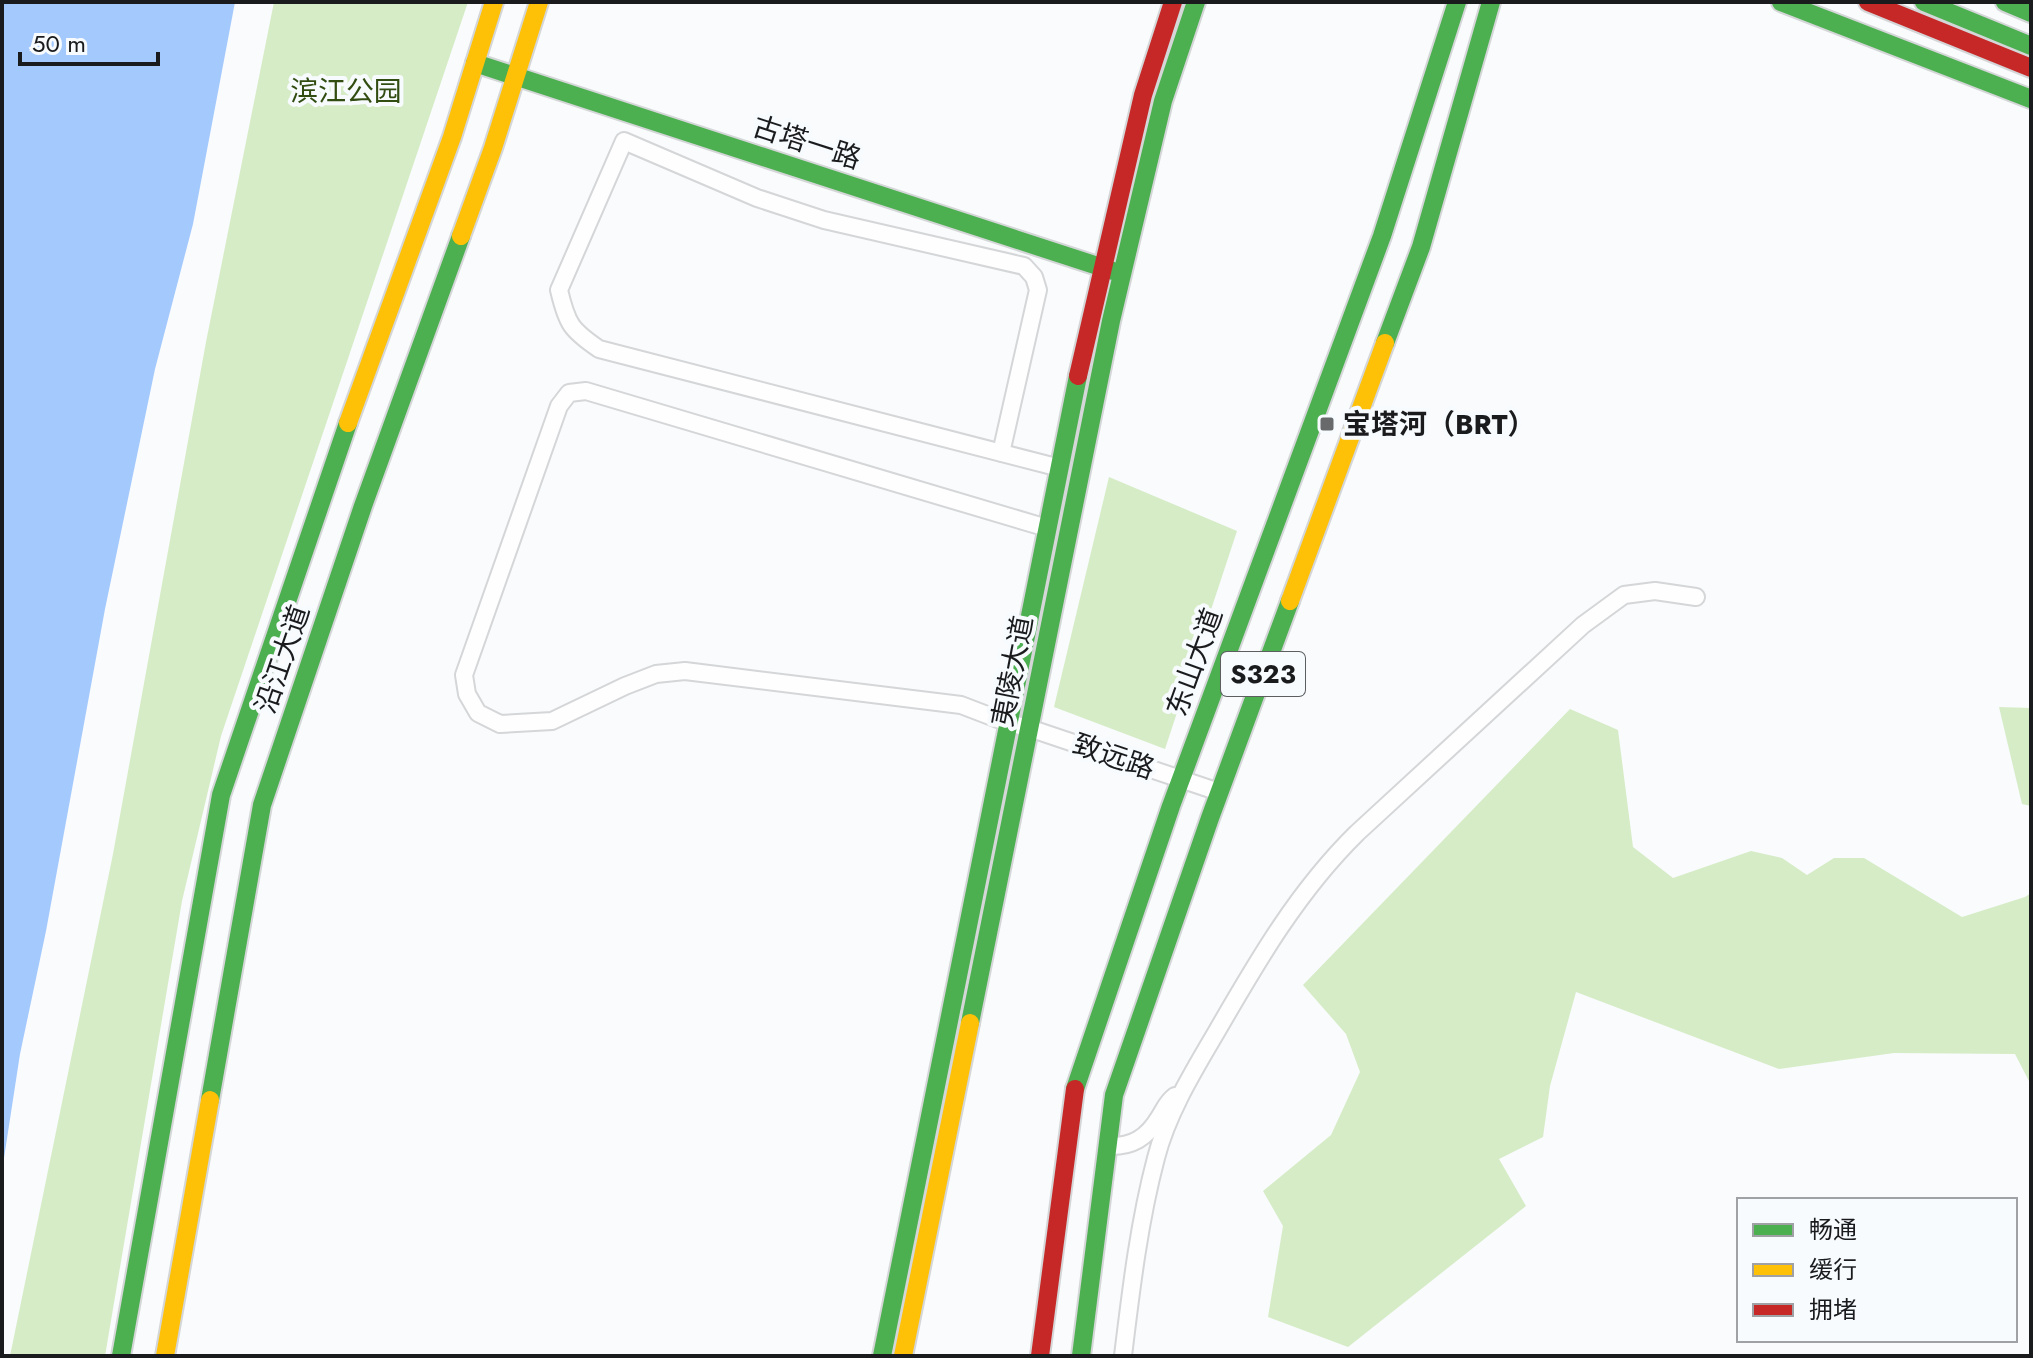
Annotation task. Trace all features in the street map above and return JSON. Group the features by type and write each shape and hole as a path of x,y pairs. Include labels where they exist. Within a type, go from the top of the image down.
{"main road":[{"name":"沿江大道","path":"121,1356 221,795 321,495 452,137 494,2"},
{"name":"沿江大道","path":"165,1356 262,805 357,521 493,148 539,2"},
{"name":"夷陵大道","path":"882,1356 1102,267 1143,95 1173,2"},
{"name":"夷陵大道","path":"903,1356 1122,274 1163,101 1196,2"},
{"name":"东山大道","path":"1040,1356 1075,1085 1181,779 1382,236 1457,2"},
{"name":"S323","path":"1081,1356 1114,1095 1219,792 1421,247 1491,2"},
{"path":"1781,2 2031,99"},
{"path":"1868,2 2031,68"},
{"path":"1924,2 2031,46"},
{"path":"2005,2 2031,13"},
{"name":"古塔一路","path":"475,63 1122,274"}],"street":[{"path":"1001,453 1038,290 1034,277 1024,266 824,220 757,198 624,141 559,290 565,314 576,333 599,349 1001,453 1060,468"},
{"name":"致远路","path":"1047,528 586,391 569,393 559,406 464,675 467,694 478,713 500,724 552,721 656,674 685,671 961,705 1219,792"},
{"path":"1123,1356 1156,1155 1182,1096 1260,957 1296,901 1326,864 1583,625 1624,595 1655,591 1696,597"},
{"path":"1108,1146 1126,1147 1143,1138 1167,1101 1182,1096"}],"green space":[{"name":"滨江公园","path":"274,2 468,2 221,736 182,901 105,1356 10,1356 113,854 206,342"},
{"path":"1109,477 1237,531 1165,749 1054,707"},
{"path":"1999,707 2031,708 2031,806 2022,804"},
{"path":"1570,709 1618,730 1633,847 1673,878 1751,851 1782,858 1807,875 1834,858 1864,858 1962,917 2031,893 2031,1085 2015,1054 1894,1053 1779,1069 1576,992 1550,1086 1543,1137 1499,1159 1526,1206 1348,1347 1268,1317 1283,1226 1263,1191 1331,1135 1360,1072 1346,1034 1303,985"}],"water":[{"path":"2,2 235,2 193,224 155,369 105,609 46,931 20,1054 2,1171"}],"traffic: fast":[{"path":"970,1023 1111,321 1163,101 1196,2"},
{"path":"1075,1089 1171,806 1382,236 1457,2"},
{"path":"1385,343 1421,247 1491,2"},
{"path":"1781,2 2031,99"},
{"path":"1924,2 2031,46"},
{"path":"2005,2 2031,13"},
{"path":"475,63 1113,271"},
{"path":"210,1100 262,805 363,506 461,236"},
{"path":"882,1356 1078,376"},
{"path":"121,1356 221,795 348,423"},
{"path":"1081,1356 1114,1095 1210,818 1290,601"}],"traffic: slow":[{"path":"348,423 452,137 494,2"},
{"path":"461,236 493,148 539,2"},
{"path":"1290,601 1385,343"},
{"path":"903,1356 970,1023"},
{"path":"165,1356 210,1100"}],"traffic: jam":[{"path":"1078,376 1143,95 1173,2"},
{"path":"1868,2 2031,68"},
{"path":"1040,1356 1075,1089"}],"place":[{"name":"宝塔河（BRT）","path":"1327,424"}]}
